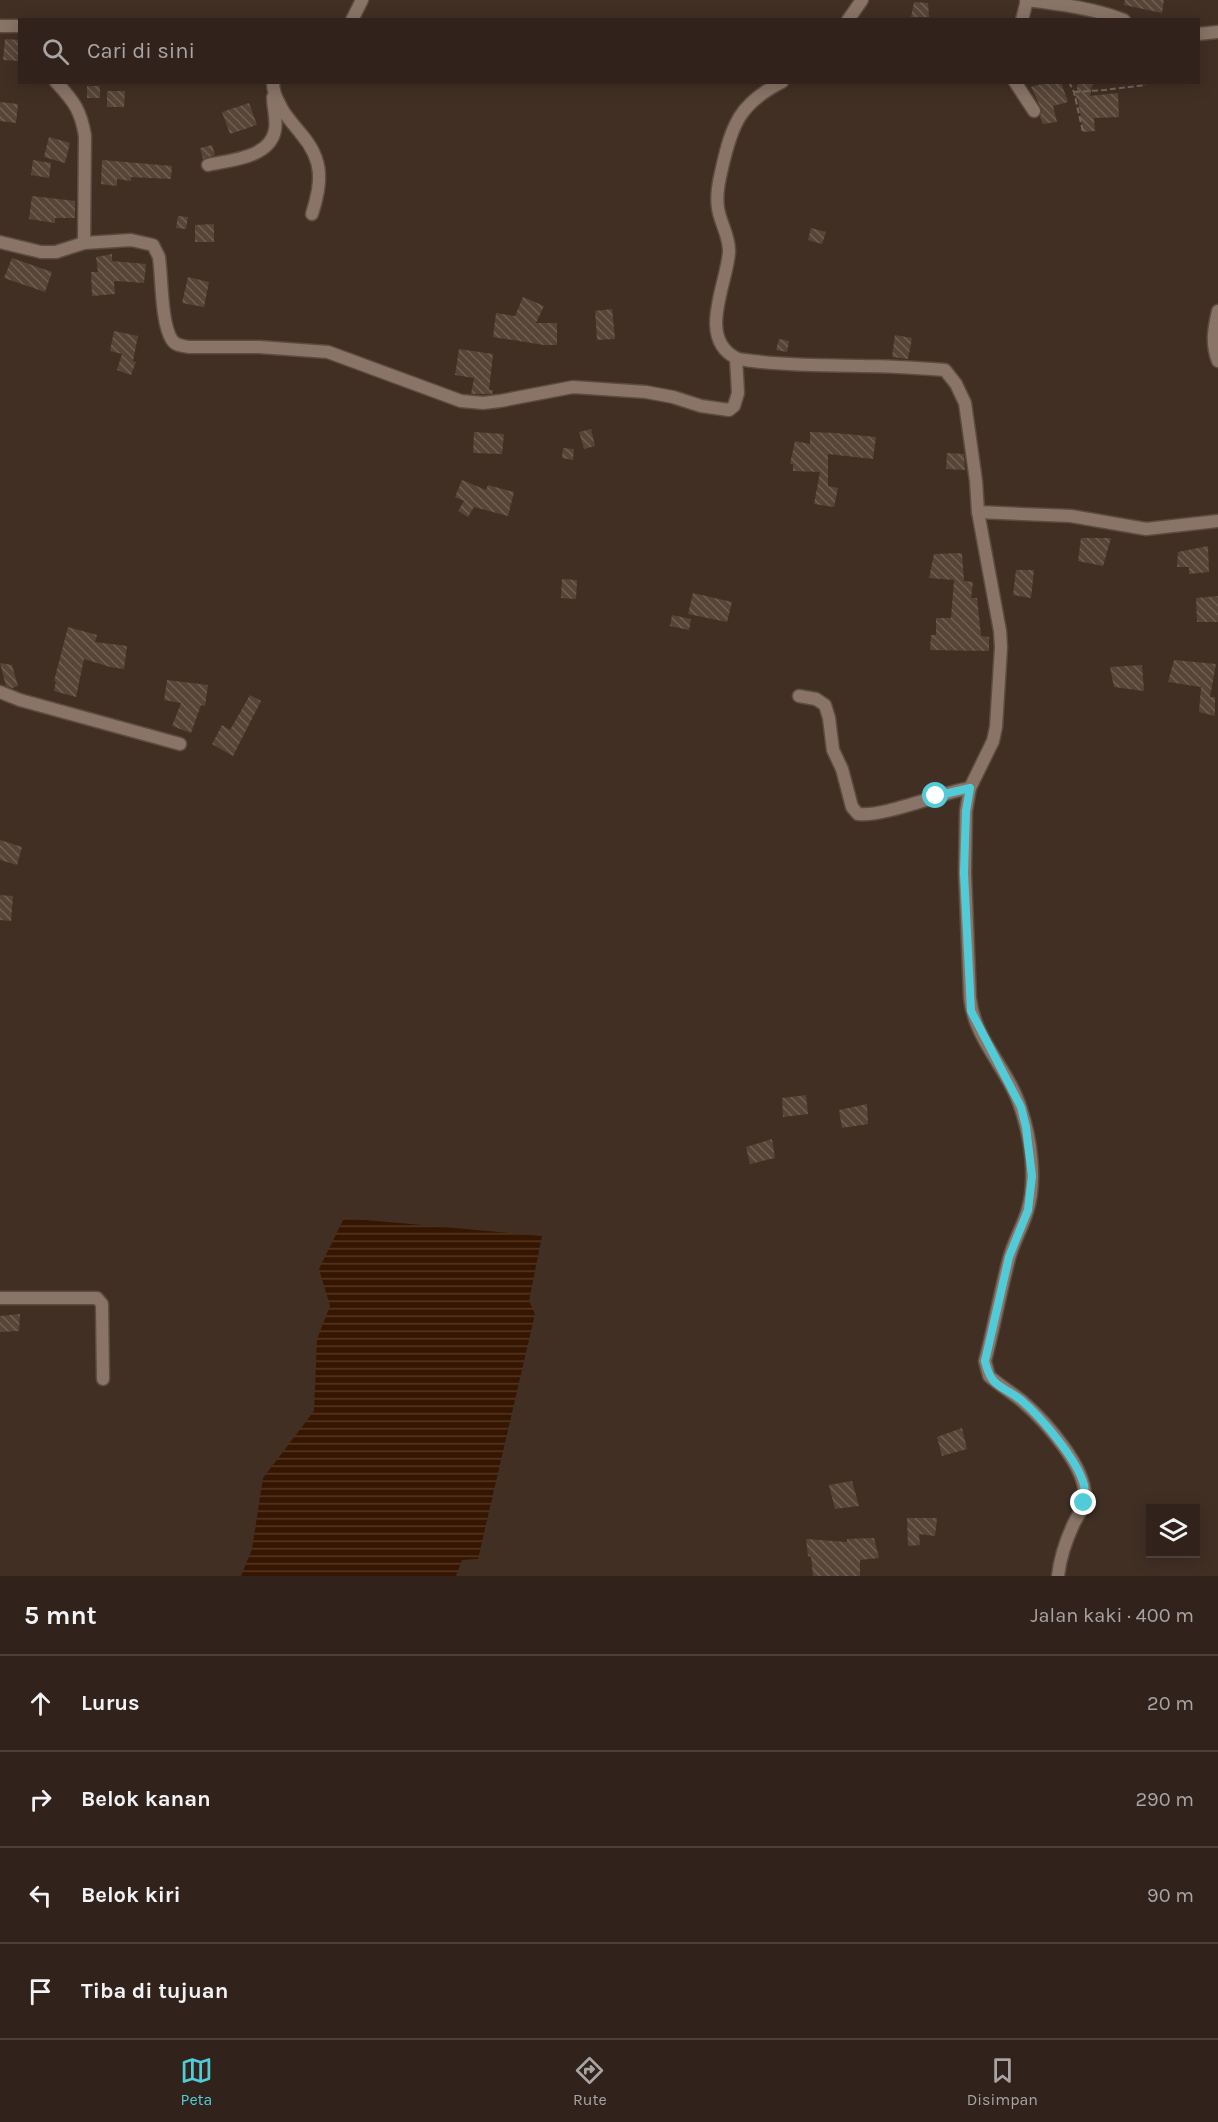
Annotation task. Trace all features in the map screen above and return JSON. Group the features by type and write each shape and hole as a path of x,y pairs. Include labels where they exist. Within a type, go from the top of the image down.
{"street":[{"path":"353,18 362,0"},
{"path":"849,18 862,0"},
{"path":"1022,18 1027,0 1104,12 1119,18"},
{"path":"0,26 18,26"},
{"path":"1200,34 1218,32"},
{"path":"58,84 70,98 82,120 85,136 84,243"},
{"path":"778,84 745,108 738,117 728,142 718,185 718,211 727,236 729,252 715,315 721,345 736,358 785,365 945,370 956,384 965,403 978,512 999,622 1001,647 996,727 993,741 970,788 966,820 964,873 971,1011 1021,1107 1032,1176 1028,1210 1009,1257 985,1361 989,1376 1021,1400 1048,1428 1079,1471 1085,1487 1084,1503 1073,1525 1060,1562 1058,1576"},
{"path":"1016,84 1034,111"},
{"path":"208,165 251,155 267,145 273,138 276,129 272,101 273,88"},
{"path":"273,88 289,122 309,144 318,163 319,193 312,214"},
{"path":"0,242 41,252 65,249 84,243 131,240 153,245 159,257 165,317 173,342 178,345 328,352 461,401 483,403 500,401 573,387 646,392 673,397 700,406 729,410 734,406 738,393 736,358"},
{"path":"1218,311 1213,332 1213,347 1218,361"},
{"path":"978,512 1071,516 1146,529 1218,521"},
{"path":"0,692 21,700 180,744"},
{"path":"799,696 816,699 826,708 833,750 840,763 852,807 858,813 886,810 951,791 970,788"},
{"path":"0,1298 97,1298 102,1304 103,1379"}],"path":[{"path":"1070,84 1083,132"},
{"path":"1074,92 1146,85"}],"shaded area":[{"path":"344,1218 542,1236 529,1301 535,1314 478,1559 462,1560 456,1576 241,1576 252,1549 263,1478 314,1411 317,1339 330,1306 319,1269"}],"building":[{"path":"1125,0 1164,0 1162,13 1124,5"},
{"path":"914,2 928,3 929,17 911,17"},
{"path":"5,39 18,40 18,61 3,60"},
{"path":"1042,84 1062,84 1068,102 1053,106 1057,122 1043,124 1040,117 1042,110 1031,87"},
{"path":"1078,84 1093,84 1090,96 1118,93 1119,117 1094,118 1095,131 1083,132 1078,99 1075,100"},
{"path":"87,86 100,86 100,98 87,98"},
{"path":"107,91 125,91 124,107 107,107"},
{"path":"0,102 18,104 16,123 0,121"},
{"path":"249,103 257,125 230,134 222,112"},
{"path":"49,137 70,143 65,163 44,157"},
{"path":"212,145 215,155 203,159 200,148"},
{"path":"33,160 51,163 49,178 31,175"},
{"path":"102,160 172,166 171,179 131,177 131,181 117,179 117,186 101,184"},
{"path":"32,196 75,201 75,218 55,218 55,223 29,219"},
{"path":"178,216 188,217 186,229 176,228"},
{"path":"214,224 214,242 195,242 195,225"},
{"path":"811,228 826,232 822,244 808,240"},
{"path":"112,254 112,261 146,264 144,283 117,281 114,282 115,294 92,296 91,272 98,272 96,257"},
{"path":"12,258 52,272 45,292 4,278"},
{"path":"188,277 209,282 204,307 182,303"},
{"path":"523,297 544,306 536,323 557,323 557,345 493,337 496,313 515,316"},
{"path":"612,309 615,339 597,340 595,311"},
{"path":"114,331 138,336 133,361 136,362 131,375 117,370 122,354 110,351"},
{"path":"895,335 912,338 908,359 892,357"},
{"path":"779,339 789,341 787,352 776,350"},
{"path":"459,349 493,354 489,390 493,390 492,394 471,394 474,378 455,375"},
{"path":"591,429 595,446 584,449 579,432"},
{"path":"474,432 504,434 502,454 473,453"},
{"path":"810,432 876,437 873,459 828,454 828,486 838,488 834,507 814,504 820,472 793,471 793,464 790,464 795,441 810,444"},
{"path":"563,448 574,449 573,460 562,458"},
{"path":"947,453 964,454 965,470 946,469"},
{"path":"462,480 486,490 488,485 514,492 508,516 474,507 468,517 458,511 464,501 455,497"},
{"path":"1081,538 1111,538 1103,566 1078,561"},
{"path":"1208,546 1209,572 1189,574 1189,567 1177,567 1178,552"},
{"path":"962,553 964,581 973,582 971,598 977,598 981,636 989,637 989,651 930,650 931,635 936,635 936,618 951,618 954,580 929,578 934,554"},
{"path":"1016,570 1034,570 1031,598 1013,595"},
{"path":"562,579 577,580 576,599 561,598"},
{"path":"693,593 732,602 727,622 688,614"},
{"path":"1218,596 1218,622 1197,622 1196,598"},
{"path":"672,615 691,619 689,630 670,626"},
{"path":"68,627 97,635 95,642 127,646 124,669 84,659 76,697 54,691 56,681 54,681"},
{"path":"1174,660 1216,664 1210,697 1215,697 1215,716 1199,712 1201,687 1168,682"},
{"path":"0,663 12,665 18,686 12,688 6,686"},
{"path":"1142,665 1144,691 1114,687 1110,667"},
{"path":"167,680 208,685 205,706 201,705 191,733 172,726 181,703 164,700"},
{"path":"250,695 261,701 233,756 212,744 222,725 230,730"},
{"path":"0,840 22,847 17,865 0,860"},
{"path":"0,895 13,896 11,921 0,920"},
{"path":"806,1095 808,1114 783,1117 782,1098"},
{"path":"867,1104 868,1124 842,1128 839,1110"},
{"path":"772,1139 775,1158 750,1164 746,1147"},
{"path":"20,1314 19,1331 0,1332 0,1316"},
{"path":"962,1428 967,1449 942,1456 937,1437"},
{"path":"852,1481 859,1506 835,1509 829,1485"},
{"path":"907,1518 937,1518 935,1536 919,1534 920,1545 908,1546"},
{"path":"874,1538 879,1558 860,1560 860,1576 813,1576 806,1539 847,1542 847,1539"}],"route":[{"path":"936,796 970,788 966,811 964,873 969,936 971,1011 986,1042 1003,1068 1021,1107 1030,1152 1032,1176 1028,1210 1009,1257 985,1361 989,1376 1021,1400 1048,1428 1079,1471 1085,1487 1084,1503"}]}
